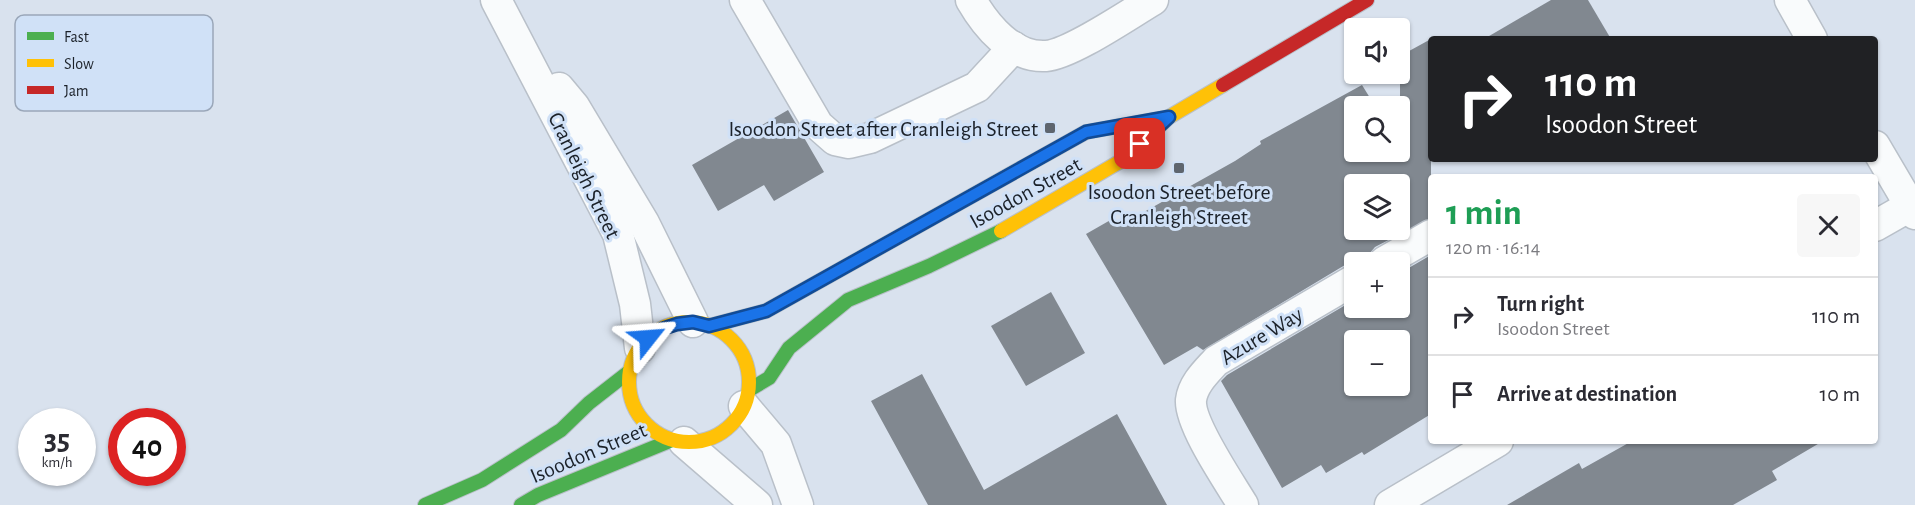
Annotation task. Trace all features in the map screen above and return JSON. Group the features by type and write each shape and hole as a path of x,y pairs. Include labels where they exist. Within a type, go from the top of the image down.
{"street":[{"name":"Cranleigh Street","path":"496,0 618,234 634,304 635,360"},
{"path":"745,0 818,124 835,140 849,143 870,138 976,87 1014,47"},
{"path":"971,0 994,34 1014,47 1046,56 1067,50 1153,0"},
{"name":"Isoodon Street","path":"521,505 538,495 678,441 710,439 724,431 736,420 746,398 769,378 789,348 848,300 930,266 1016,224 1126,158 1169,117 1367,0"},
{"path":"1790,0 1810,36"},
{"name":"Cranleigh Street","path":"519,43 574,106 701,324"},
{"name":"Isoodon Street","path":"425,505 482,480 561,430 635,360 662,329 766,311 1086,132 1169,117"},
{"path":"1878,151 1913,210 1878,225"},
{"path":"1401,252 1428,237"},
{"name":"Azure Way","path":"1244,505 1195,422 1191,400 1199,379 1216,361 1344,286"},
{"path":"701,324 735,344 748,374 746,398 776,444 798,505"},
{"name":"Isoodon Street","path":"635,360 629,384 635,408 651,428 678,441"},
{"path":"678,441 757,505"},
{"path":"1390,505 1493,444"}],"building":[{"path":"1551,0 1588,0 1609,36 1489,36"},
{"path":"1428,41 1428,162 1431,162 1431,174 1428,174 1428,220 1410,229 1410,174 1344,174 1344,240 1389,240 1371,252 1344,252 1344,266 1203,350 1197,346 1164,365 1086,234 1114,218 1119,226 1235,161 1261,144 1260,141 1362,85 1369,96 1344,96 1344,162 1410,162 1410,96 1400,96 1400,84 1410,84 1410,51"},
{"path":"788,110 824,172 774,201 764,185 718,211 692,165"},
{"path":"1428,257 1428,416 1364,455 1362,452 1326,473 1321,465 1282,488 1221,381 1227,375 1344,306 1344,318 1410,318 1410,267"},
{"path":"1051,292 1085,353 1026,386 991,326"},
{"path":"922,374 984,490 1117,414 1167,505 928,505 871,401"},
{"path":"1627,444 1818,444 1772,471 1777,480 1733,505 1507,505 1579,463 1582,469"}],"traffic: fast":[{"path":"709,326 766,311 1086,132 1169,117"},
{"path":"749,390 769,378 789,348 848,300 929,266 1001,231"},
{"path":"425,505 482,480 561,430 589,403 630,371"},
{"path":"521,505 538,495 672,440"}],"traffic: slow":[{"path":"1001,231 1126,158 1169,117 1223,85"},
{"path":"689,322 712,327 731,340 744,359 749,382 744,405 731,424 712,437 689,442 666,437 647,424 634,405 629,382 634,359 647,340 666,327 689,322"}],"traffic: jam":[{"path":"1223,85 1367,0"}],"place":[{"name":"Isoodon Street after Cranleigh Street","path":"1050,128"},
{"name":"Isoodon Street before Cranleigh Street","path":"1179,168"}],"route":[{"path":"648,338 662,329 677,324 693,322 709,326 766,311 1086,132 1169,117 1140,144"}]}
